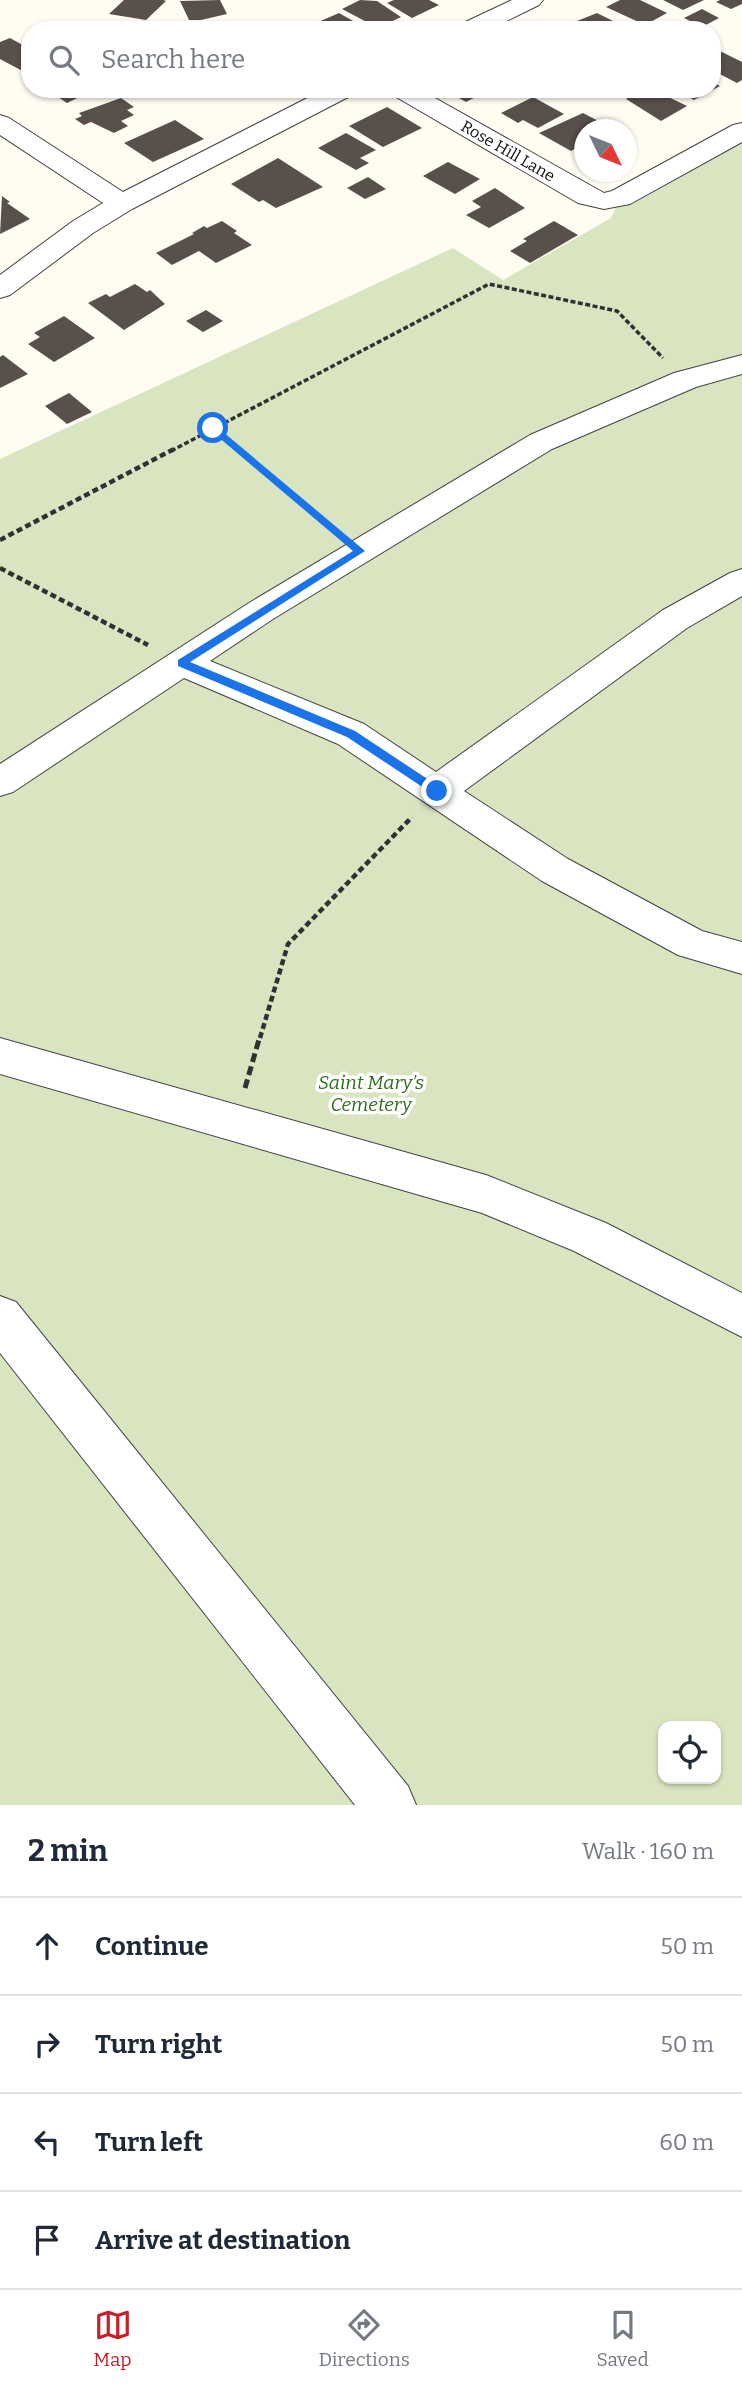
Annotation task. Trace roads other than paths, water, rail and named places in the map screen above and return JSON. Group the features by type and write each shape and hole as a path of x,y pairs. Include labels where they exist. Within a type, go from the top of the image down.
{"street":[{"path":"487,21 531,0"},
{"path":"0,289 83,227 122,203 327,98"},
{"name":"Rose Hill Lane","path":"416,98 588,197 604,201 620,198 742,131"},
{"path":"0,123 122,203"},
{"path":"0,782 181,663 541,442 685,380 742,364"},
{"path":"437,791 675,619 742,581"},
{"path":"181,663 351,734 555,870 692,944 742,958"},
{"path":"0,1056 486,1195 590,1237 742,1316"},
{"path":"0,1317 390,1805"}],"park label":[{"name":"Saint Mary’s Cemetery","path":"371,1093"}]}
